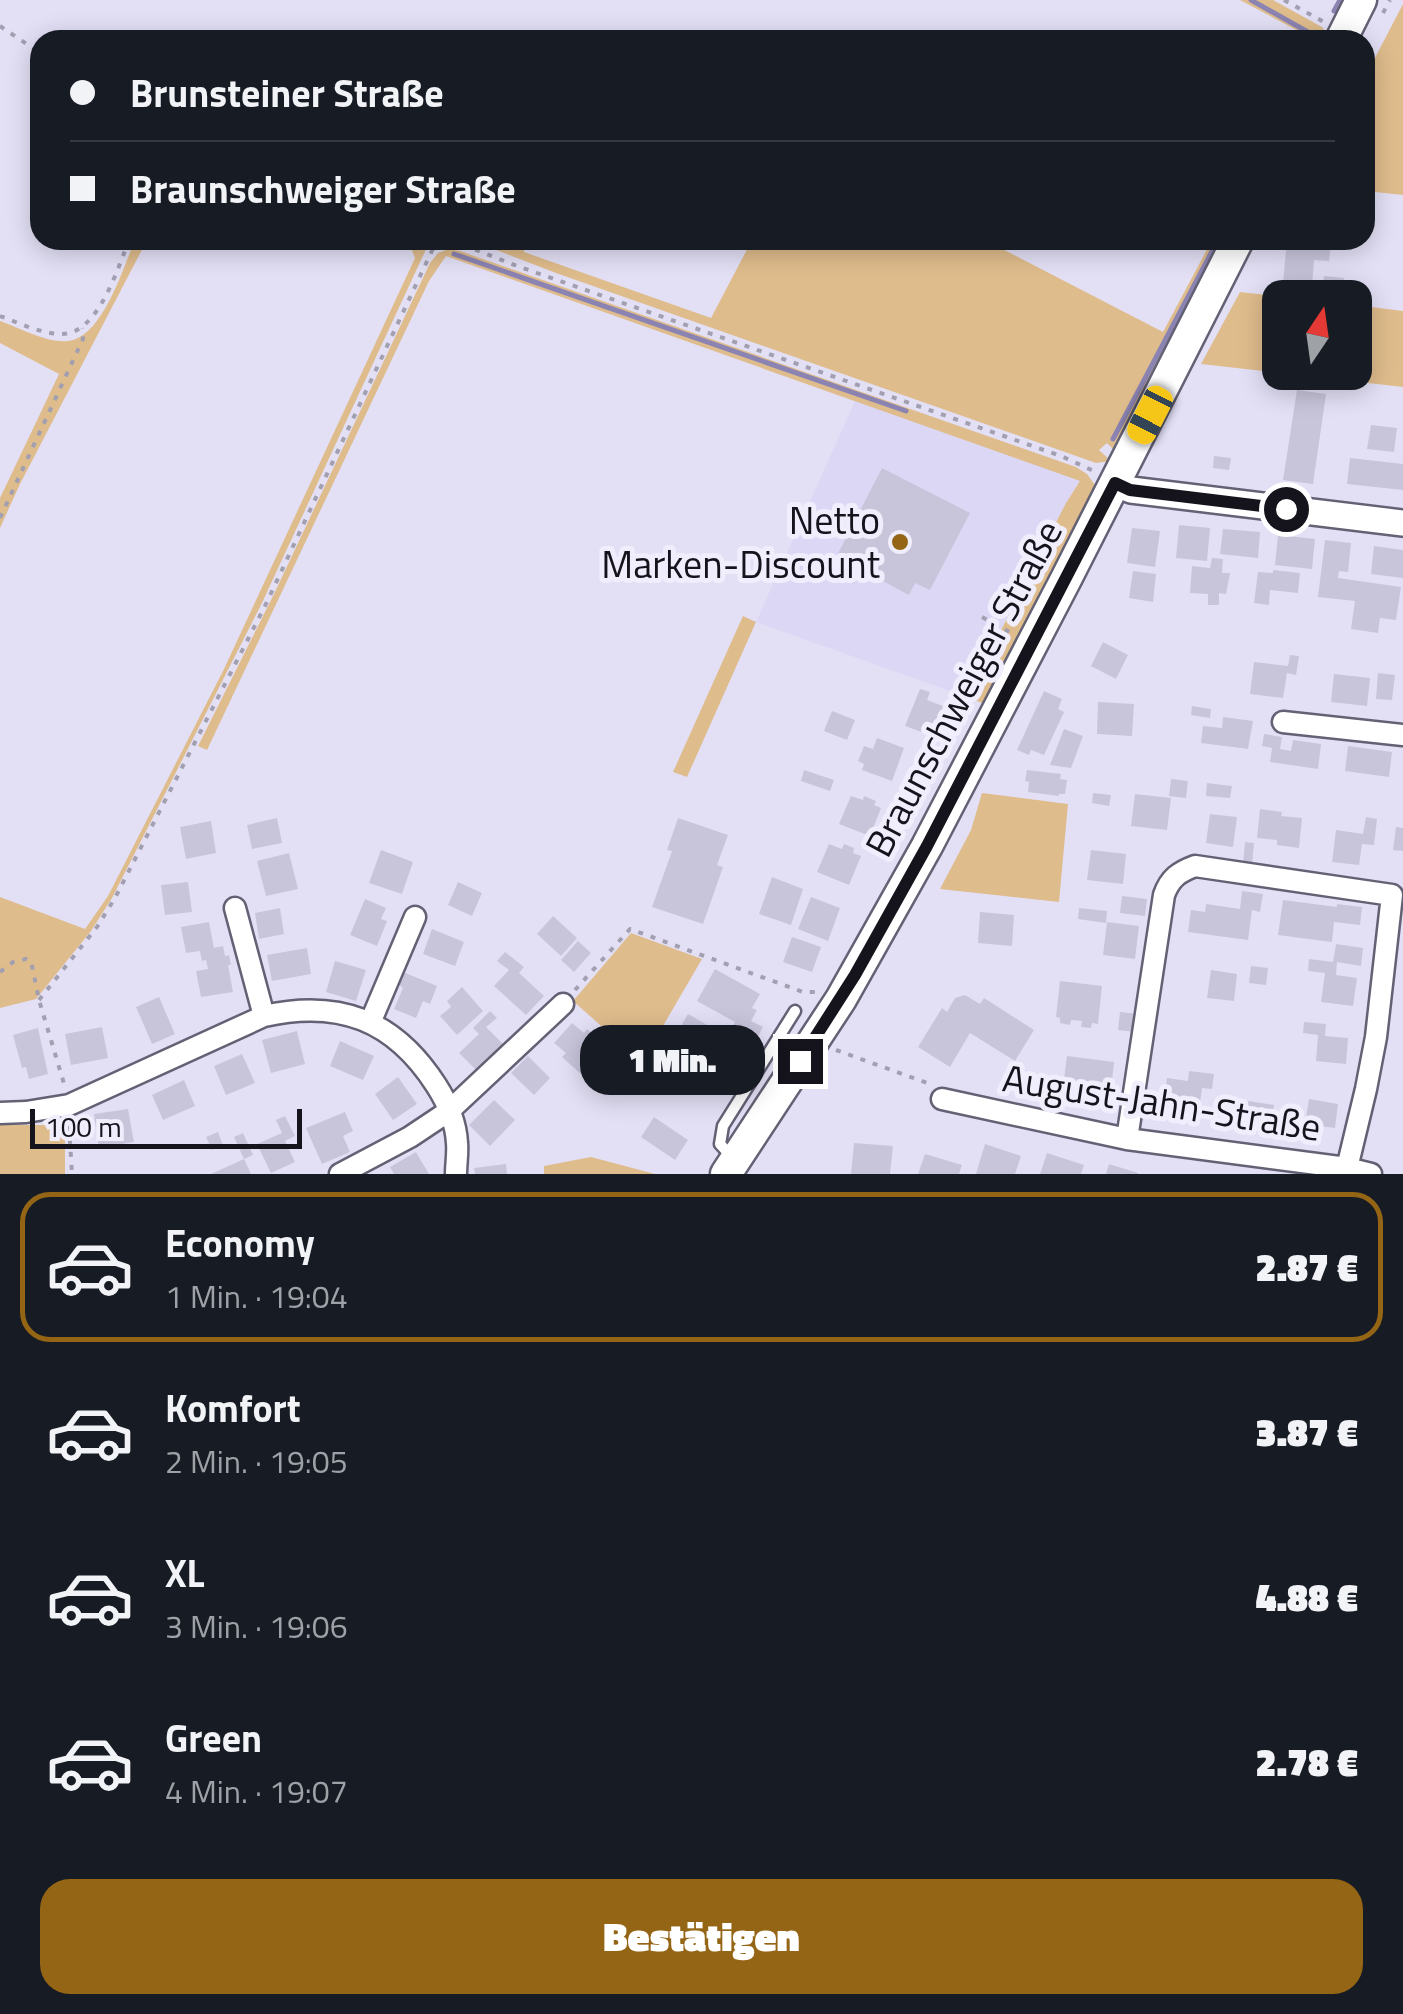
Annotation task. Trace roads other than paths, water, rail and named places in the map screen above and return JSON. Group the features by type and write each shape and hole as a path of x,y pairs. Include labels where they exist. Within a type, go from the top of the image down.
{"main road":[{"path":"1346,30 1361,0"},
{"name":"Braunschweiger Straße","path":"731,1167 840,1000 927,846 1233,250"}],"street":[{"path":"1115,483 1130,490 1403,523"},
{"path":"1283,722 1403,735"},
{"path":"1127,1139 1164,896 1174,876 1195,866 1398,896 1376,1037 1347,1168"},
{"path":"235,908 264,1016"},
{"path":"370,1023 415,917"},
{"path":"340,1174 449,1111 563,1004"},
{"path":"0,1113 69,1106 264,1016 320,1010 370,1023 396,1037 415,1056 449,1111 458,1140 456,1174"},
{"name":"August-Jahn-Straße","path":"942,1099 1127,1139 1371,1174"}],"lane":[{"name":"Braunschweiger Straße","path":"731,1167 720,1144 723,1126 795,1012"}],"waterway":[{"path":"1251,0 1304,30"},
{"path":"1334,11 1340,0"},
{"path":"1113,439 1213,250"},
{"path":"454,254 906,411"}],"place":[{"name":"Netto Marken-Discount","path":"900,542"}]}
